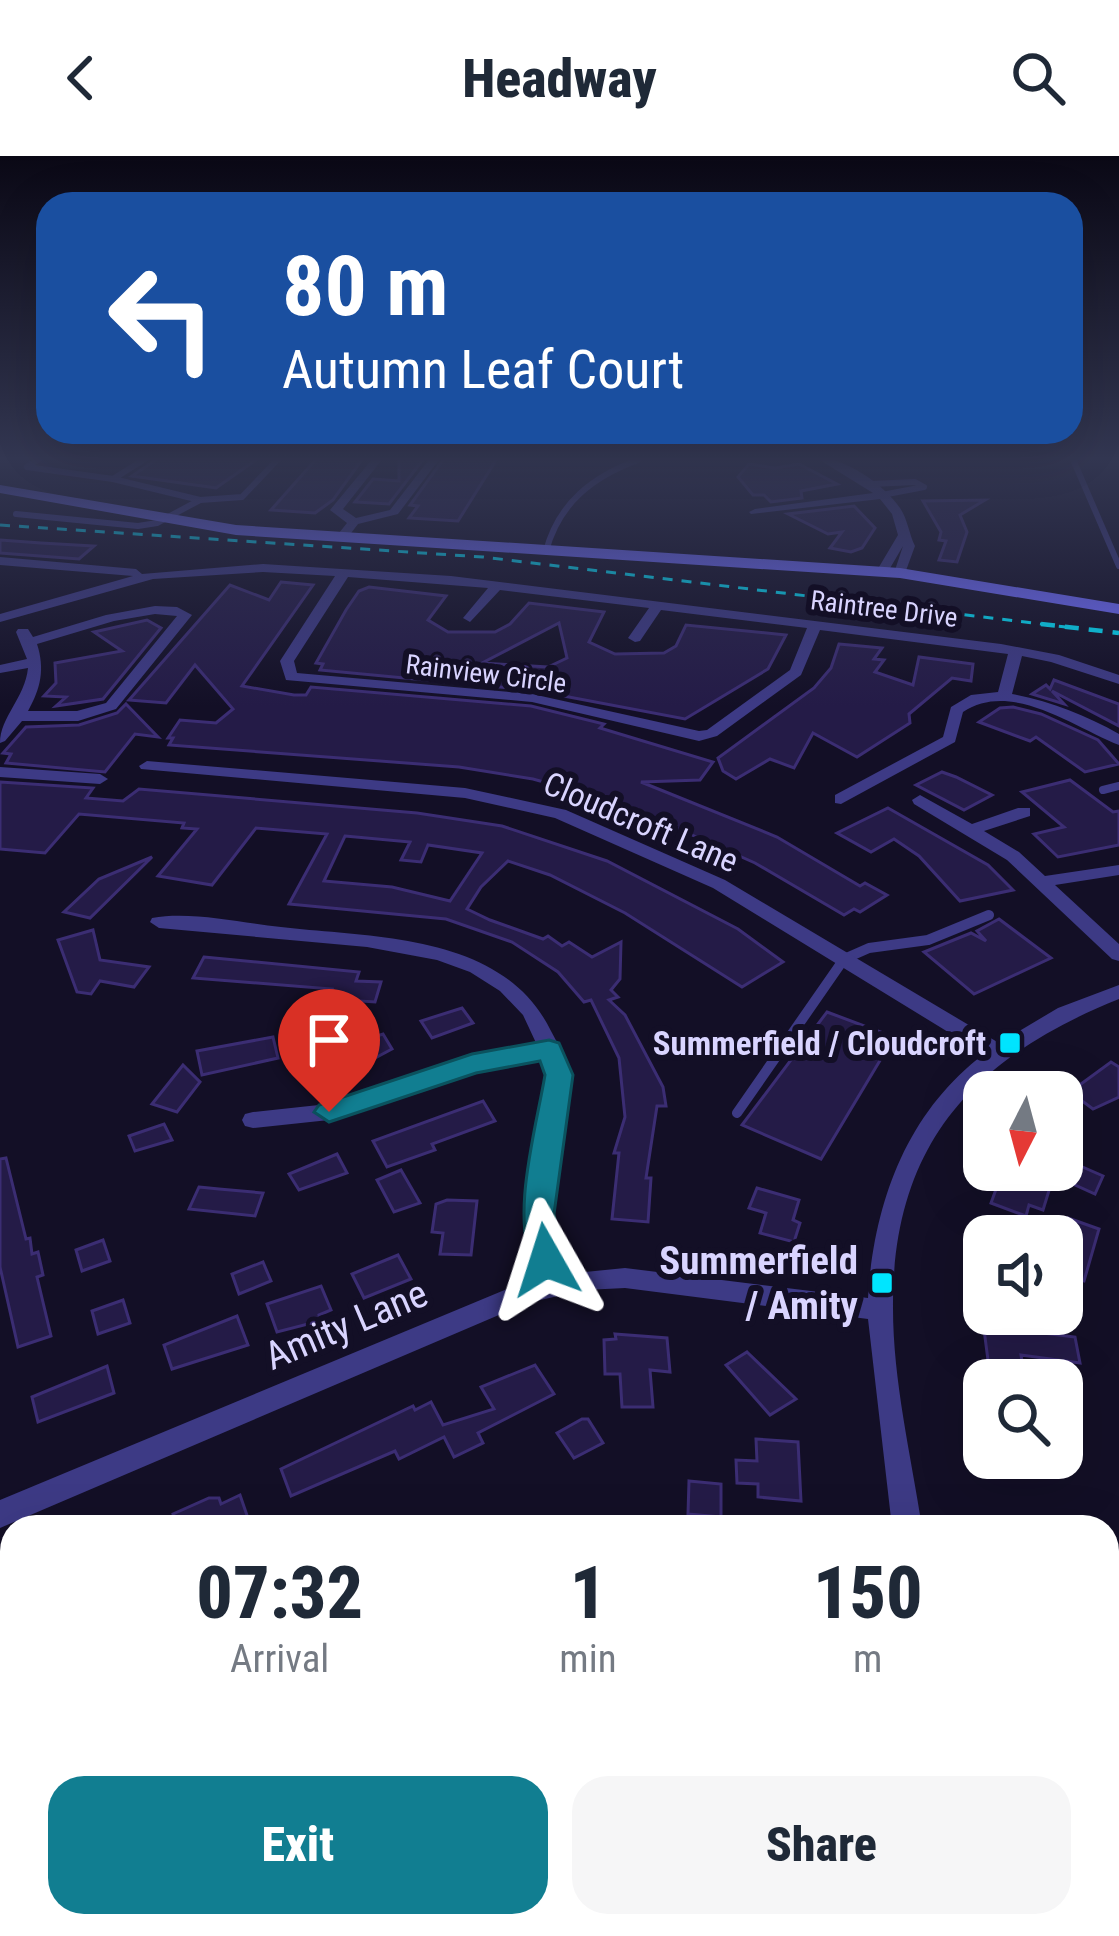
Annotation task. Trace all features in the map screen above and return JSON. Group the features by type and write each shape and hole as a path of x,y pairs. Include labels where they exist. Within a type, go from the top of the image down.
{"street":[{"path":"374,540 891,573 1119,609"},
{"path":"891,573 910,546 905,540"},
{"path":"0,561 152,575"},
{"name":"Raintree Drive","path":"3,617 152,575 238,568 344,573 497,586 1016,651 1119,680"},
{"name":"Rainview Circle","path":"344,573 287,661 292,677 532,698 683,735 712,734 788,679 805,658 815,625"},
{"path":"470,617 497,586"},
{"path":"635,638 657,606"},
{"path":"19,716 90,714 111,706 185,615 177,609 152,608 30,642"},
{"path":"0,738 31,694 36,662 30,642 3,617"},
{"path":"1004,696 1016,651"},
{"path":"0,670 36,662"},
{"path":"841,799 950,740 956,710 973,698 1004,696 1119,740"},
{"name":"Cloudcroft Lane","path":"147,766 465,794 560,814 719,884 998,1052"},
{"path":"0,772 100,778"},
{"path":"920,800 974,829 1042,882 1119,955"},
{"path":"974,829 1024,812"},
{"path":"1042,882 1119,870"},
{"path":"159,922 389,944 452,959 492,977 518,997 544,1032 559,1075 539,1214 546,1260 556,1286"},
{"path":"906,1515 880,1310 886,1233 904,1170 929,1124 955,1090 998,1052 1061,1014 1119,992"},
{"path":"253,1120 329,1112 472,1064 549,1049"},
{"name":"Amity Lane","path":"0,1514 523,1293 625,1278 880,1310"}],"lane":[{"path":"546,551 548,540"},
{"path":"1102,790 1119,786"},
{"path":"737,1113 844,959 869,948 928,940 988,915"}],"building":[{"path":"0,540 94,546 79,559 0,553"},
{"path":"836,540 867,540 851,552 830,548"},
{"path":"939,540 964,540 957,562 939,560 946,541"},
{"path":"281,582 313,585 242,686 294,695 306,695 311,687 531,706 604,724 600,728 713,762 700,780 641,782 777,837 860,886 865,883 887,895 860,912 854,909 844,915 755,863 622,804 533,779 459,767 169,745 173,738 168,738 180,720 216,723 233,709 195,665 166,703 129,700 230,585 269,600"},
{"path":"369,587 446,596 428,620 448,632 495,632 510,624 529,603 604,612 589,642 615,654 664,653 676,646 686,625 786,635 768,669 685,719 532,690 320,670 323,664 316,663 359,591","holes":["559,623 567,658 548,667 482,663"]},
{"path":"147,620 161,628 103,699 56,706 66,697 44,696 56,683 55,663 122,651 94,632"},
{"path":"839,644 882,648 874,659 884,660 875,672 913,685 919,657 973,664 971,681 952,678 909,714 910,723 857,757 813,733 794,768 770,759 736,779 723,771 718,758 814,688 831,668"},
{"path":"1054,680 1119,704 1119,726 1052,691 1064,704 1032,694 1046,685 1050,689"},
{"path":"126,704 158,737 135,734 105,772 6,763 11,754 3,753 26,727 79,725 117,713"},
{"path":"1000,708 1041,714 1098,740 1119,764 1085,772 1036,737 1030,741 979,722"},
{"path":"942,772 992,795 964,810 916,785"},
{"path":"1070,780 1113,812 1119,811 1119,845 1058,857 1034,834 1064,827 1022,792"},
{"path":"0,782 93,788 86,798 123,801 139,789 417,813 502,826 607,861 738,929 783,962 742,987 625,913 550,875 508,861 481,887 467,909 490,920 543,939 548,936 562,946 569,942 592,957 621,942 620,979 611,990 618,997 609,1000 625,1015 663,1087 666,1106 657,1106 646,1178 651,1178 648,1222 612,1219 619,1153 614,1153 625,1117 619,1058 591,1000 584,1002 558,972 512,942 446,919 289,904 327,834 256,828 212,885 158,876 197,829 182,828 184,823 79,814 45,853 0,849","holes":["345,836 410,842 401,860 421,862 428,845 482,853 450,901 392,887 324,881"]},
{"path":"888,808 988,865 1013,890 960,901 919,856 894,839 871,852 837,833"},
{"path":"152,857 90,918 64,912 99,879"},
{"path":"999,919 1051,958 974,994 924,952 971,933 986,941 977,931"},
{"path":"93,930 100,960 149,967 134,987 100,981 91,994 77,992 58,940"},
{"path":"204,957 359,972 356,981 381,982 375,1002 328,999 332,989 193,978"},
{"path":"462,1008 473,1023 432,1038 421,1021"},
{"path":"827,1012 894,1037 821,1159 742,1125"},
{"path":"383,1034 392,1049 373,1059 331,1069 323,1053"},
{"path":"273,1037 278,1058 202,1075 197,1051"},
{"path":"1111,1062 1119,1067 1119,1097 1093,1109 1083,1102 1083,1082"},
{"path":"183,1065 200,1082 177,1112 152,1104"},
{"path":"483,1101 495,1121 432,1144 435,1150 387,1167 373,1141"},
{"path":"164,1124 172,1140 135,1151 129,1136"},
{"path":"337,1154 347,1173 299,1190 289,1174"},
{"path":"6,1158 26,1239 30,1238 32,1254 38,1252 43,1275 37,1277 51,1336 18,1347 0,1267 0,1159"},
{"path":"1083,1167 1103,1176 1095,1194 1083,1189"},
{"path":"401,1170 420,1203 394,1212 377,1180"},
{"path":"199,1187 263,1193 255,1216 189,1209"},
{"path":"757,1188 799,1200 793,1220 800,1223 794,1242 760,1233 766,1213 749,1208"},
{"path":"995,1191 1049,1191 1043,1210 1029,1205 1026,1215 991,1203"},
{"path":"477,1201 471,1255 440,1254 443,1233 432,1232 436,1204"},
{"path":"1083,1223 1099,1229 1083,1281"},
{"path":"103,1240 110,1261 82,1271 76,1250"},
{"path":"398,1255 411,1279 364,1298 352,1274"},
{"path":"263,1262 271,1281 239,1294 232,1274"},
{"path":"321,1286 331,1310 319,1315 320,1321 277,1332 267,1304"},
{"path":"123,1300 130,1323 98,1334 92,1311"},
{"path":"237,1316 248,1345 172,1369 164,1345"},
{"path":"615,1334 667,1338 670,1372 650,1370 653,1407 622,1407 620,1374 605,1374 604,1340 616,1339"},
{"path":"985,1335 1075,1337 1079,1359 1021,1355 1022,1359 988,1359"},
{"path":"747,1352 796,1399 770,1415 726,1365"},
{"path":"535,1365 554,1394 478,1433 483,1443 454,1457 444,1437 399,1459 395,1451 291,1496 281,1469 413,1406 415,1410 431,1402 443,1425 494,1409 481,1387"},
{"path":"107,1366 114,1393 38,1422 32,1397"},
{"path":"588,1419 603,1443 574,1458 557,1433"},
{"path":"756,1439 798,1442 801,1501 758,1497 758,1484 737,1483 736,1460 757,1461"},
{"path":"689,1481 721,1484 721,1515 688,1514"},
{"path":"240,1495 247,1515 173,1514 209,1498 219,1498 221,1504"}],"railway":[{"path":"227,540 483,557 1041,624"},
{"path":"1041,624 1119,633"},
{"path":"1041,624 1066,627"}],"place":[{"name":"Summerfield / Cloudcroft","path":"1010,1043"},
{"name":"Summerfield / Amity","path":"882,1283"}],"route":[{"path":"329,1112 472,1064 549,1049 559,1075 539,1214 546,1260"}]}
